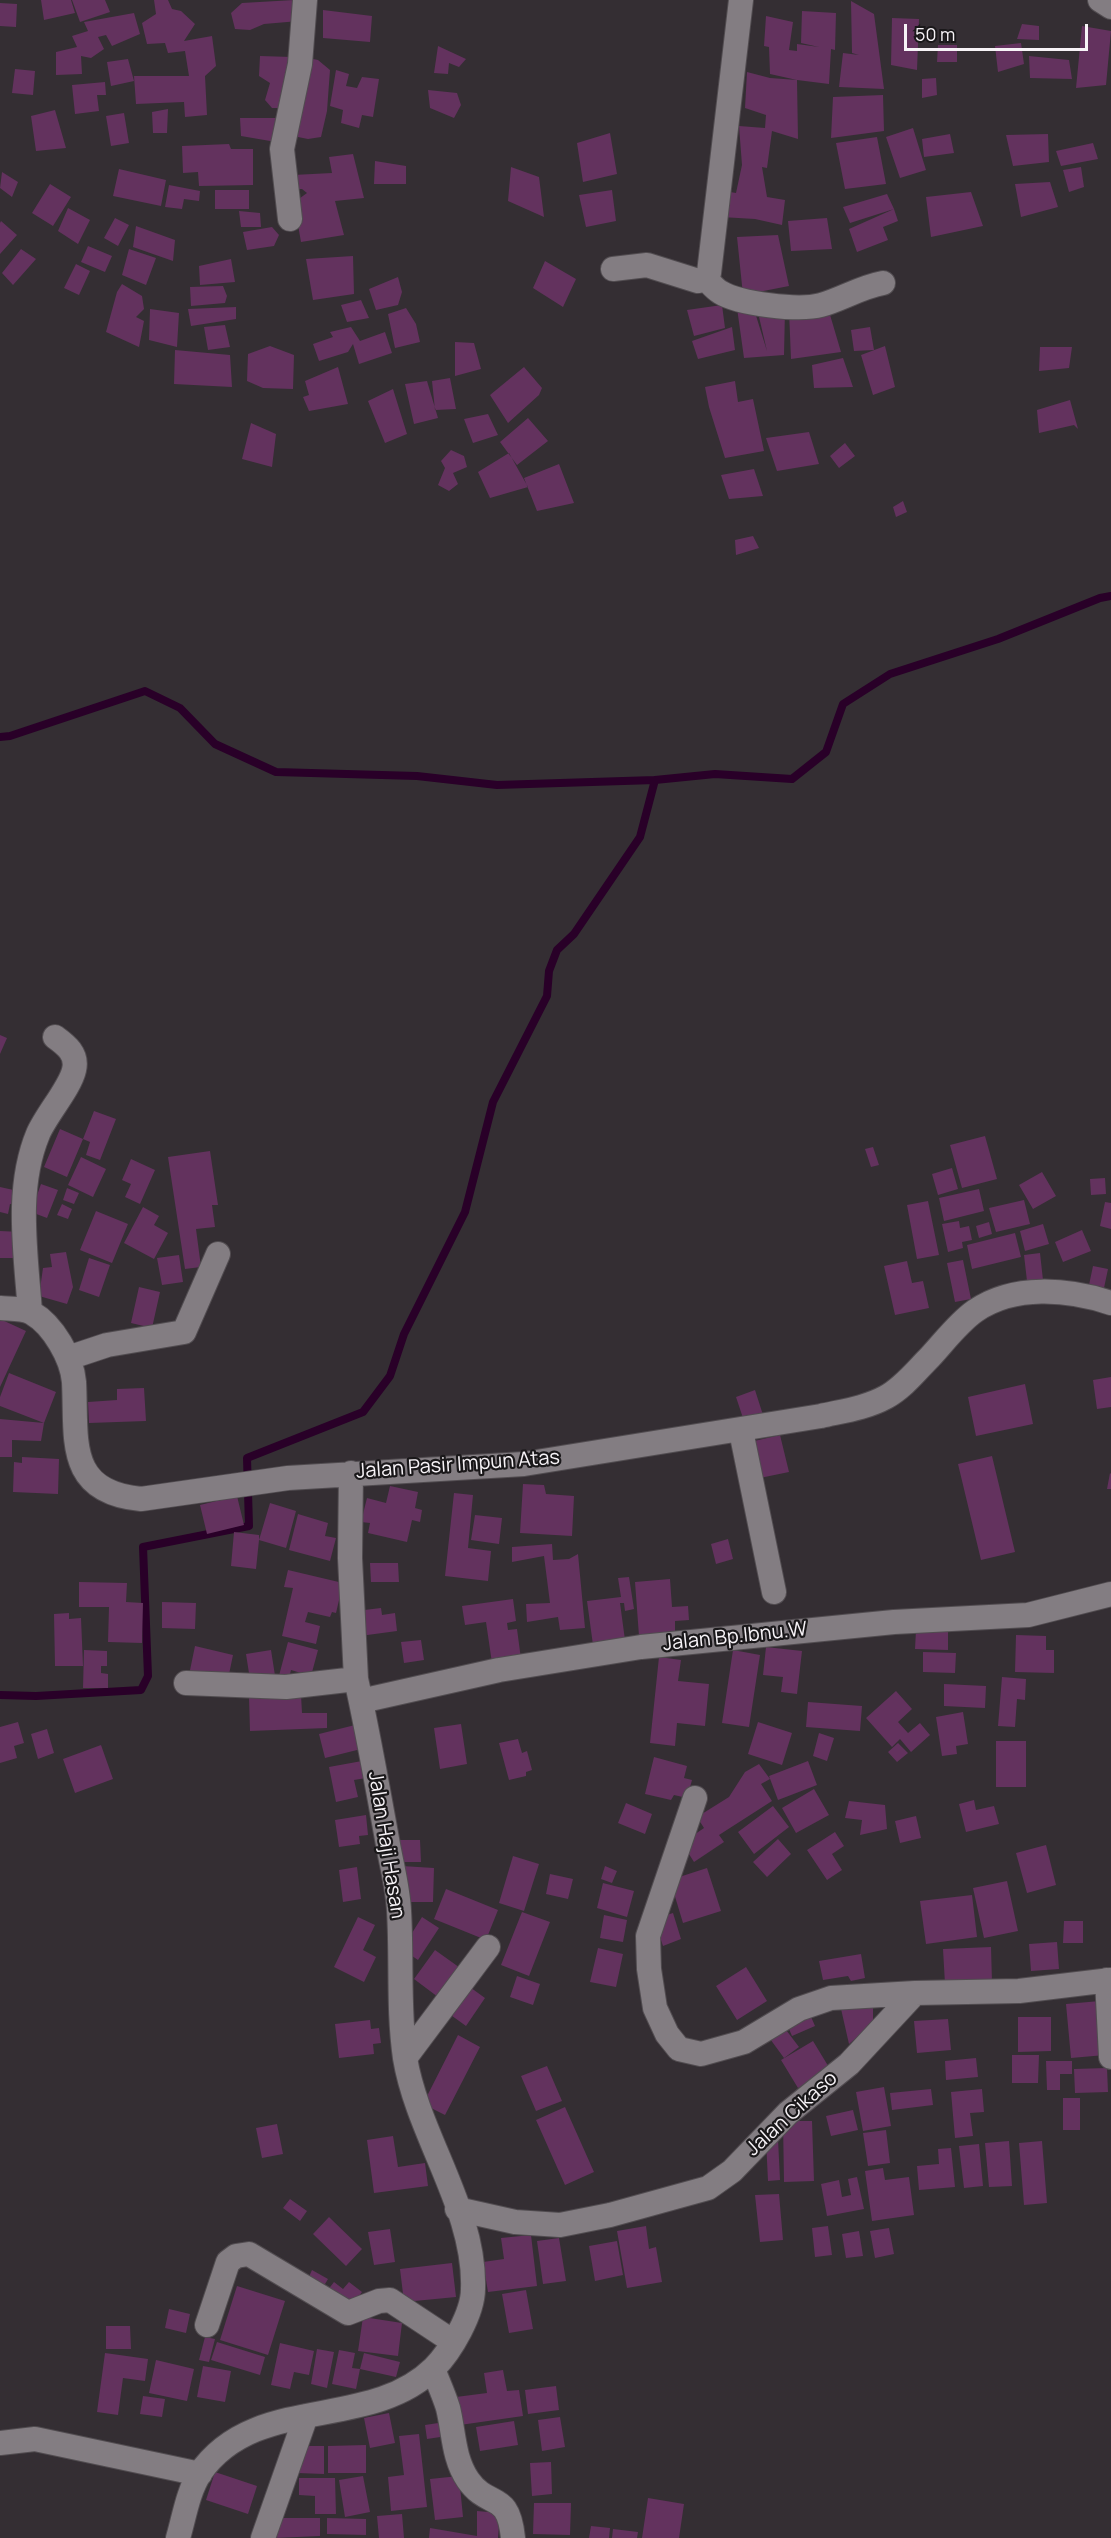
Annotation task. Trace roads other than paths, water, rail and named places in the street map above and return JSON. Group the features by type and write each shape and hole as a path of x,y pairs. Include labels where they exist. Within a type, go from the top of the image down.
{"street":[{"path":"290,219 282,149 300,64 305,0"},
{"path":"613,269 646,265 698,281 706,279 709,273 741,0"},
{"path":"1100,0 1111,8"},
{"path":"706,279 720,292 740,300 800,307 820,306 867,286 883,283"},
{"path":"0,1308 30,1312 25,1228 25,1193 29,1158 38,1132 74,1071 74,1058 69,1048 55,1037"},
{"path":"68,1358 107,1346 184,1332 218,1254"},
{"name":"Jalan Pasir Impun Atas","path":"30,1312 47,1326 68,1358 74,1380 74,1443 84,1467 98,1486 118,1497 141,1499 288,1478 524,1464 741,1431 857,1408 888,1396 974,1312 993,1301 1027,1292 1054,1292 1079,1293 1111,1303"},
{"path":"741,1431 774,1592"},
{"name":"Jalan Haji Hasan","path":"351,1473 350,1558 358,1690 399,1909 405,2058 420,2115 469,2243 473,2290 467,2317 433,2369"},
{"name":"Jalan Bp.Ibnu.W","path":"186,1683 358,1690 641,1647 894,1622 1028,1615 1111,1594"},
{"path":"695,1798 648,1936 649,1969 655,2008 667,2034 679,2049 700,2054 744,2042 799,2009 831,1998 915,1993 1019,1991 1109,1980 1111,2057"},
{"path":"405,2058 488,1947"},
{"name":"Jalan Cikaso","path":"457,2209 515,2222 560,2225 610,2215 708,2188 732,2171 788,2113 849,2064 915,1993"},
{"path":"207,2325 228,2262 236,2256 249,2254 348,2313 379,2301 390,2300 452,2341"},
{"path":"178,2538 200,2474 231,2441 255,2428 369,2403 394,2393 433,2369 448,2408 458,2458 467,2479 481,2494 502,2503 510,2517 513,2538"},
{"path":"264,2538 306,2416"},
{"path":"0,2443 35,2439 200,2474"}],"waterway":[{"path":"0,737 10,736 145,691 180,708 215,744 276,772 417,776 497,785 655,780 715,774 792,779 826,752 843,704 890,674 998,639 1100,598 1111,596"},
{"path":"0,1695 36,1696 141,1690 148,1676 143,1547 249,1526 247,1458 363,1412 390,1376 404,1334 465,1212 493,1102 547,996 549,971 557,950 574,934 640,837 655,780"}]}
